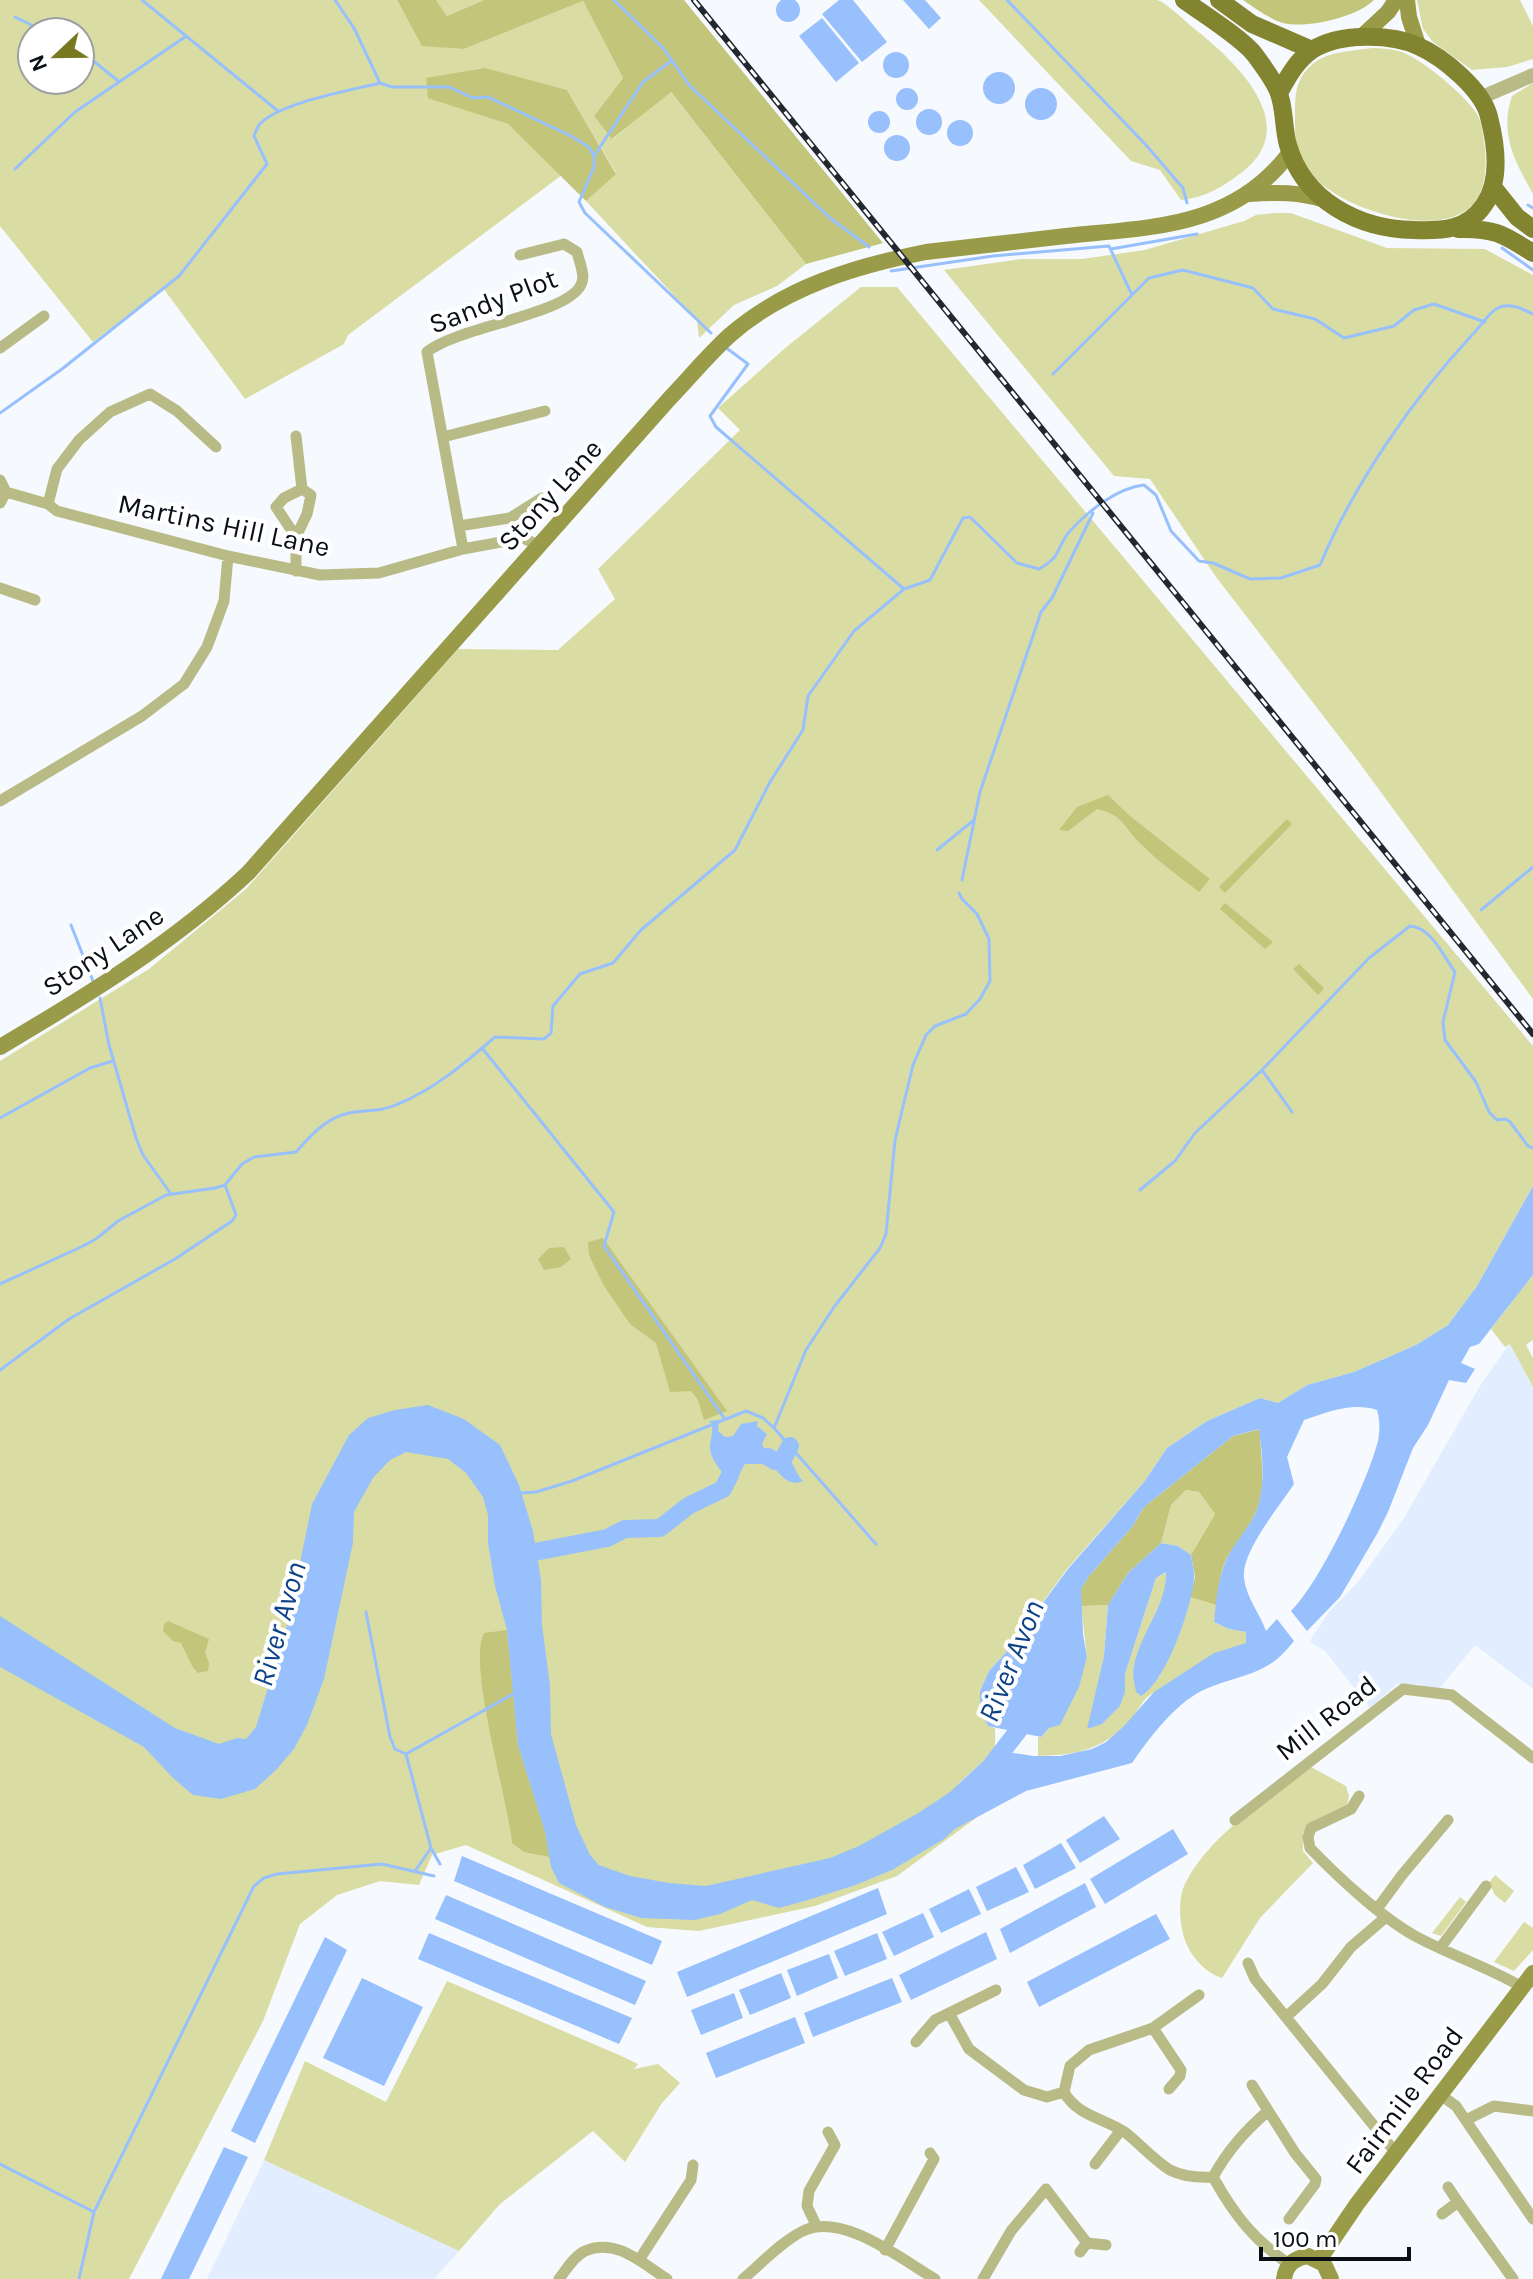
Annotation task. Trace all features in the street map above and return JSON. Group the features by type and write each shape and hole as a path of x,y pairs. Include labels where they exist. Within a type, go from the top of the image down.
{"main road":[{"path":"1184,0 1254,53 1279,93 1291,151 1306,184 1325,200 1366,223 1406,230 1485,228 1502,234 1533,253"},
{"path":"1219,0 1252,24 1312,50"},
{"path":"1360,38 1388,12 1396,0"},
{"path":"1407,0 1418,45"},
{"path":"1279,93 1295,65 1312,50 1330,42 1360,38 1385,38 1418,45 1465,79 1487,108 1493,131 1493,187 1486,203 1473,219 1446,230"},
{"name":"Stony Lane","path":"0,1047 101,987 211,908 248,873 670,398 743,325 800,290 846,271 926,252 1167,226 1199,216 1250,194 1275,173 1291,151"},
{"path":"1493,187 1517,217 1533,229"},
{"name":"Stony Lane","path":"1250,194 1307,194 1325,200"},
{"name":"Fairmile Road","path":"1319,2260 1533,1973"},
{"path":"1287,2272 1304,2257 1319,2260 1328,2269 1331,2279"}],"street":[{"path":"1480,98 1533,75"},
{"name":"Sandy Plot","path":"463,549 427,352 438,342 559,305 577,295 584,280 577,252 564,244 520,255"},
{"path":"0,348 44,316"},
{"path":"48,504 57,469 79,440 110,412 150,394 177,411 216,447"},
{"path":"443,437 545,411"},
{"path":"296,436 302,489 311,495 307,514 296,537 296,571"},
{"path":"296,537 276,507 284,498 302,489"},
{"name":"Martins Hill Lane","path":"2,492 48,504 57,511 228,556 320,575 379,573 463,549 523,538 540,546"},
{"path":"459,526 510,518 542,498"},
{"path":"0,801 142,716 184,684 207,647 224,601 228,556"},
{"path":"0,588 35,600"},
{"name":"Mill Road","path":"1235,1820 1403,1689 1452,1695 1533,1758"},
{"path":"1359,1796 1351,1809 1311,1828 1308,1843 1314,1852 1381,1913 1522,1987"},
{"path":"1286,2017 1322,1984 1381,1913 1402,1875 1448,1820"},
{"path":"1441,1947 1486,1886"},
{"path":"1248,1963 1255,1979 1396,2153"},
{"path":"916,2042 935,2020 996,1990"},
{"path":"1199,1995 1153,2028 1089,2050 1070,2066 1064,2092 1082,2112 1121,2130 1172,2171 1195,2178 1213,2177"},
{"path":"949,2013 969,2049 1024,2090 1047,2097 1064,2092"},
{"path":"1153,2028 1181,2070 1169,2089"},
{"path":"1252,2085 1295,2153 1316,2179 1289,2219"},
{"path":"1442,2096 1456,2106 1533,2219"},
{"path":"1466,2120 1494,2106 1533,2111"},
{"path":"1213,2177 1245,2131 1268,2111"},
{"path":"1095,2164 1121,2130"},
{"path":"816,2225 807,2206 809,2191 835,2145 828,2132"},
{"path":"885,2250 934,2159 930,2153"},
{"path":"639,2260 691,2180 693,2165"},
{"path":"1213,2177 1234,2214 1287,2272"},
{"path":"983,2279 1011,2231 1049,2186 1084,2248 1106,2245"},
{"path":"1448,2187 1513,2279"},
{"path":"1442,2214 1458,2202"},
{"path":"743,2279 799,2232 816,2225 848,2229 935,2279"},
{"path":"559,2279 586,2250 611,2248 623,2250 667,2279"}],"shaded area":[{"path":"1510,1343 1533,1387 1533,1689 1475,1645 1438,1690 1418,1684 1397,1684 1370,1708 1325,1651 1310,1642 1329,1612 1359,1581 1404,1518 1481,1384"},
{"path":"264,2160 459,2251 434,2279 207,2279"}],"green space":[{"path":"0,0 397,0 422,45 464,49 583,1 623,78 594,116 613,139 670,91 806,264 777,286 734,305 699,338 697,320 586,201 616,173 567,90 428,97 508,124 562,175 348,335 344,344 245,399 163,288 93,342 0,226"},
{"path":"397,0 436,0 447,16 484,0 684,0 883,243 806,264 671,92 612,139 594,116 623,78 583,1 464,49 422,46"},
{"path":"436,0 484,0 447,16"},
{"path":"979,0 1161,2 1229,60 1258,96 1265,116 1266,135 1259,155 1241,173 1220,187 1198,197 1181,200 1160,170 1131,161"},
{"path":"1243,0 1374,0 1344,16 1318,23 1293,24 1273,19"},
{"path":"1417,0 1520,0 1533,26 1533,59 1507,67 1472,70 1433,42 1423,29"},
{"path":"1372,48 1402,52 1420,62 1453,88 1477,114 1482,126 1485,175 1478,196 1464,212 1439,220 1422,221 1382,214 1361,207 1324,186 1301,159 1295,135 1295,104 1298,85 1304,73 1327,56"},
{"path":"485,68 567,90 616,174 586,201 508,124 428,98 426,78"},
{"path":"1533,83 1533,194 1515,159 1507,123 1512,96"},
{"path":"1291,213 1387,248 1485,249 1533,275 1533,999 1355,757 1216,577 1150,479 1114,476 944,270 1022,259 1082,259 1145,250 1256,215"},
{"path":"861,287 897,287 1533,1046 1533,1186 1477,1286 1448,1325 1416,1345 1354,1372 1307,1385 1278,1403 1260,1398 1207,1421 1167,1448 1144,1482 1067,1569 989,1671 980,1691 980,1708 988,1726 995,1728 995,1750 958,1784 976,1818 897,1876 815,1906 699,1931 647,1927 466,1845 432,1855 419,1885 380,1881 337,1895 300,1924 263,2021 129,2279 0,2279 0,1061 149,969 246,889 458,649 558,650 615,599 598,569 740,430 718,408 784,349"},
{"path":"1108,795 1210,879 1199,892 1154,856 1118,818 1106,812 1097,809 1068,831 1059,830 1077,807"},
{"path":"1287,819 1292,824 1225,893 1219,887"},
{"path":"1225,903 1273,942 1265,949 1220,909"},
{"path":"1299,964 1324,988 1318,995 1293,969"},
{"path":"603,1238 727,1411 704,1420 698,1400 691,1391 670,1392 656,1343 630,1324 604,1286 589,1255 588,1242"},
{"path":"564,1247 571,1259 561,1267 544,1270 538,1259 549,1248"},
{"path":"1533,1275 1533,1340 1526,1345 1533,1358 1533,1387 1510,1344 1505,1347 1491,1329"},
{"path":"1260,1429 1260,1499 1252,1520 1224,1564 1216,1605 1190,1597 1195,1577 1191,1555 1215,1514 1199,1492 1186,1490 1171,1505 1161,1543 1128,1573 1108,1605 1081,1606 1081,1589 1089,1576 1132,1527 1144,1507 1233,1436"},
{"path":"1186,1490 1199,1492 1215,1514 1191,1555 1178,1546 1161,1543 1171,1505"},
{"path":"1167,1572 1165,1592 1133,1673 1159,1677 1186,1614 1190,1597 1216,1605 1214,1622 1246,1632 1247,1643 1210,1660 1150,1695 1123,1728 1101,1743 1079,1752 1038,1756 1038,1737 1049,1728 1087,1657 1081,1606 1108,1605 1104,1656 1088,1728 1125,1692 1125,1674 1156,1578"},
{"path":"168,1621 209,1639 205,1653 208,1671 198,1673 181,1643 173,1641 163,1631"},
{"path":"507,1630 518,1745 550,1857 524,1852 512,1843 490,1734 480,1649 484,1633"},
{"path":"1309,1766 1346,1786 1349,1796 1347,1805 1311,1824 1303,1832 1303,1851 1313,1863 1260,1918 1222,1978 1215,1975 1197,1961 1185,1941 1180,1913 1184,1886 1198,1863 1226,1832"},
{"path":"1495,1875 1514,1891 1505,1903 1495,1895 1489,1883"},
{"path":"1460,1897 1466,1902 1441,1936 1432,1933"},
{"path":"1524,1922 1533,1928 1533,1950 1514,1971 1494,1962"},
{"path":"447,1981 638,2064 634,2069 658,2064 680,2083 662,2103 625,2162 593,2131 500,2204 459,2251 264,2160 305,2061 386,2102"}],"water":[{"path":"788,-2 799,5 800,10 793,21 788,22 777,15 776,10 783,-1"},
{"path":"839,0 853,0 887,42 862,62 822,14"},
{"path":"903,0 925,0 941,18 929,29"},
{"path":"822,18 859,63 836,82 799,36"},
{"path":"896,52 905,56 909,65 905,74 896,78 887,74 883,65 887,56"},
{"path":"999,72 1011,76 1015,88 1011,100 999,104 987,100 983,88 987,76"},
{"path":"907,88 915,91 918,99 915,107 907,110 899,107 896,99 899,91"},
{"path":"1041,88 1053,92 1057,104 1053,116 1041,120 1029,116 1025,104 1029,92"},
{"path":"929,109 938,113 942,122 938,131 929,135 920,131 916,122 920,113"},
{"path":"879,111 887,114 890,122 887,130 879,133 871,130 868,122 871,114"},
{"path":"960,120 969,124 973,133 969,142 960,146 951,142 947,133 951,124"},
{"path":"897,135 906,139 910,148 906,157 897,161 888,157 884,148 888,139"},
{"path":"1533,1186 1533,1275 1479,1344 1470,1347 1461,1363 1475,1369 1466,1383 1449,1380 1428,1425 1413,1448 1377,1534 1340,1597 1307,1631 1291,1611 1329,1555 1364,1481 1378,1441 1377,1410 1349,1408 1304,1420 1287,1457 1294,1484 1248,1556 1244,1578 1247,1592 1266,1631 1277,1619 1294,1641 1279,1657 1258,1670 1206,1689 1186,1701 1161,1726 1132,1763 1026,1791 955,1829 892,1870 853,1886 779,1908 752,1900 720,1914 695,1920 641,1918 605,1907 559,1883 551,1867 545,1832 518,1745 507,1630 495,1586 488,1543 488,1515 483,1497 466,1473 448,1459 406,1452 390,1460 373,1478 354,1512 353,1543 324,1679 307,1725 294,1749 255,1789 221,1799 193,1795 144,1747 0,1667 0,1616 175,1728 219,1744 237,1738 246,1739 256,1727 288,1622 312,1504 349,1435 368,1418 428,1405 464,1419 500,1445 519,1485 533,1531 541,1580 551,1734 576,1825 590,1855 599,1865 630,1876 706,1886 830,1858 859,1846 920,1812 950,1792 995,1750 1033,1756 1060,1756 1092,1749 1106,1742 1154,1692 1214,1653 1246,1643 1246,1632 1214,1622 1218,1588 1225,1564 1251,1521 1260,1499 1262,1469 1259,1429 1233,1436 1144,1507 1132,1527 1089,1576 1081,1589 1087,1657 1079,1687 1060,1725 1049,1728 1041,1737 988,1726 980,1708 980,1691 989,1671 1068,1569 1144,1482 1167,1448 1207,1421 1260,1398 1278,1403 1307,1385 1354,1372 1416,1345 1448,1325 1477,1286"},
{"path":"719,1420 718,1431 725,1437 733,1436 741,1424 758,1421 757,1426 767,1434 762,1444 765,1450 773,1456 785,1453 803,1481 788,1481 769,1464 745,1464 731,1487 716,1496 716,1490 726,1477 711,1454 712,1423 708,1421"},
{"path":"1161,1543 1178,1546 1191,1555 1194,1571 1192,1593 1176,1644 1159,1676 1141,1696 1136,1692 1134,1680 1135,1660 1162,1598 1166,1572 1156,1578 1125,1674 1125,1692 1120,1706 1102,1724 1087,1729 1104,1656 1108,1605 1128,1573"},
{"path":"1104,1816 1120,1839 1080,1863 1066,1840"},
{"path":"1173,1829 1188,1854 1105,1904 1090,1879"},
{"path":"1061,1843 1076,1868 1035,1889 1023,1865"},
{"path":"462,1856 662,1941 652,1965 454,1881"},
{"path":"1016,1867 1029,1892 987,1911 976,1887"},
{"path":"1085,1883 1096,1907 1010,1953 1000,1929"},
{"path":"878,1888 887,1914 687,1997 677,1972"},
{"path":"969,1889 981,1914 941,1933 929,1909"},
{"path":"446,1895 646,1981 635,2005 435,1919"},
{"path":"923,1913 934,1937 894,1956 882,1932"},
{"path":"1156,1914 1170,1939 1039,2007 1027,1982"},
{"path":"986,1932 997,1959 911,2000 899,1975"},
{"path":"429,1933 632,2018 619,2044 418,1959"},
{"path":"877,1933 887,1959 845,1976 834,1951"},
{"path":"325,1937 347,1950 255,2143 231,2131"},
{"path":"829,1954 838,1978 797,1996 787,1970"},
{"path":"781,1973 791,1998 750,2015 739,1990"},
{"path":"362,1978 423,2007 384,2086 323,2058"},
{"path":"892,1978 902,2002 813,2037 804,2013"},
{"path":"734,1993 743,2018 701,2035 691,2010"},
{"path":"795,2017 805,2043 716,2078 706,2053"},
{"path":"224,2147 248,2157 189,2279 161,2279"}],"waterway":[{"path":"142,0 278,111"},
{"path":"335,0 354,28 380,83"},
{"path":"614,0 663,48 690,86 830,218 869,247"},
{"path":"1007,0 1146,145 1183,188 1187,203"},
{"path":"15,169 75,112 185,37"},
{"path":"594,156 643,82 671,61"},
{"path":"96,63 117,80"},
{"path":"0,413 62,369 179,276 267,164 254,136 259,125 268,117 298,104 380,83 392,87 449,87 473,98 488,97 589,147 594,156 594,167 579,202 585,213 711,333"},
{"path":"1528,205 1533,208"},
{"path":"1111,249 1197,234"},
{"path":"891,271 993,256 1109,246 1132,295 1149,278 1183,270 1253,288 1273,309 1315,319 1344,338 1394,326 1414,310 1434,304 1485,322"},
{"path":"1502,248 1533,270"},
{"path":"1053,374 1132,295"},
{"path":"0,1284 96,1239 118,1221 166,1195 225,1185 242,1164 254,1157 296,1152 333,1119 349,1113 384,1109 412,1098 449,1075 495,1037 544,1039 551,1033 553,1006 580,974 613,963 641,930 735,850 770,782 803,730 808,696 854,631 904,589 930,580 963,518 970,517 1017,563 1039,569 1052,560 1070,531 1094,508 1113,496 1144,485 1156,495 1171,531 1199,561 1213,563 1250,579 1281,578 1320,565 1350,504 1387,443 1451,359 1498,308 1511,306 1533,314"},
{"path":"725,347 748,364 710,416 716,427 904,589"},
{"path":"962,880 980,792 1041,612 1052,598 1093,513"},
{"path":"937,850 974,820"},
{"path":"1481,910 1533,867"},
{"path":"774,1428 806,1350 834,1307 880,1248 886,1234 895,1140 913,1065 926,1035 935,1026 966,1014 980,999 990,981 989,939 977,914 959,893"},
{"path":"71,925 93,981"},
{"path":"1140,1190 1175,1161 1195,1133 1262,1070 1369,958 1410,926 1431,937 1455,972 1443,1022 1445,1040 1476,1082 1489,1112 1497,1120 1510,1122 1528,1146 1533,1148"},
{"path":"100,998 109,1045 136,1138 143,1155 171,1194"},
{"path":"482,1048 614,1212 604,1246 724,1418"},
{"path":"0,1118 90,1068 113,1061"},
{"path":"1262,1070 1292,1112"},
{"path":"0,1370 69,1319 175,1259 232,1221 236,1215 225,1185"},
{"path":"521,1493 536,1492 572,1481 746,1411 763,1418 774,1428 876,1544"},
{"name":"River Avon","path":"768,1457 775,1461 783,1459 790,1446"},
{"name":"River Avon","path":"514,1556 607,1538 625,1529 660,1528 688,1506 723,1489 730,1475"},
{"path":"366,1612 390,1737 395,1749 406,1754"},
{"path":"406,1754 515,1693"},
{"name":"River Avon","path":"987,1771 1021,1727 1026,1713"},
{"path":"406,1754 431,1848 440,1864"},
{"path":"415,1871 431,1848"},
{"path":"79,2279 94,2212 254,1886 264,1878 277,1874 382,1864 434,1876"},
{"path":"0,2164 94,2212"}],"railway":[{"path":"694,0 1533,1034"}]}
